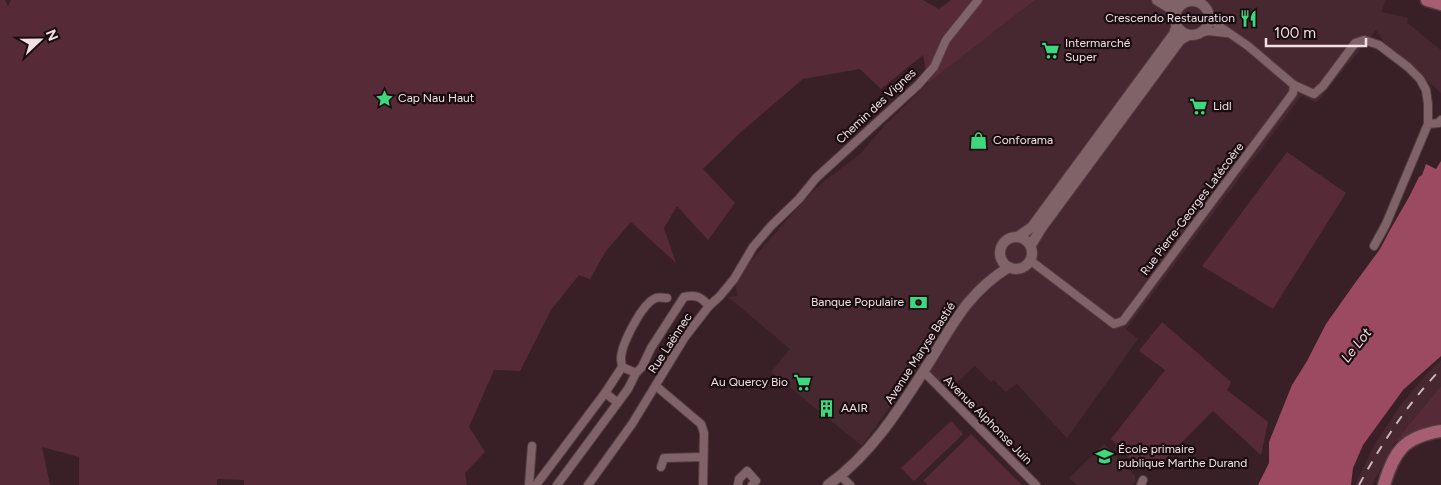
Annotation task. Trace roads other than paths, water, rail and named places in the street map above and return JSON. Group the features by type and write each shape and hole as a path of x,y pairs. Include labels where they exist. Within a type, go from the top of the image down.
{"main road":[{"path":"1427,0 1441,4"},
{"path":"1384,485 1394,458 1401,448 1420,436 1441,431"}],"street":[{"name":"Chemin des Vignes","path":"800,199 816,178 918,85 934,66 946,40 978,0"},
{"path":"1157,0 1170,8 1184,33 1189,35"},
{"path":"1171,0 1183,3 1195,0 1204,5 1228,33 1248,46 1294,85 1314,94 1323,86 1355,43 1364,40 1385,49 1420,79 1426,90 1428,124 1386,224 1374,246"},
{"path":"1176,20 1177,11 1183,3"},
{"path":"1203,32 1208,24 1209,9"},
{"name":"Avenue Maryse Bastié","path":"828,485 841,476 880,435 924,372 962,308 1006,264 1000,254 1002,244 1008,238 1019,236 1032,227 1174,34 1176,20"},
{"path":"1031,246 1042,227 1180,40 1189,35 1208,31 1228,33"},
{"name":"Rue Pierre-Georges Latécoère","path":"1031,261 1114,324 1123,321 1293,93 1294,85"},
{"path":"1428,124 1441,120"},
{"name":"Rue Laënnec","path":"588,485 632,424 685,337 709,306 730,284 753,247 771,226 800,199"},
{"path":"1006,264 1021,268 1031,261 1033,253 1031,246 1026,239 1019,236"},
{"path":"558,485 628,389 636,373 642,367 650,348 684,297 698,296 709,306"},
{"path":"536,485 605,393 622,367 621,359 624,346 633,326 648,302 656,297 667,298"},
{"path":"622,367 636,373"},
{"name":"Avenue Alphonse Juin","path":"924,372 1036,485"},
{"path":"656,386 701,424 704,433 704,485"},
{"path":"605,393 617,402"},
{"path":"529,485 532,446"},
{"path":"661,467 664,458 703,457"},
{"path":"738,485 738,479 747,471 756,481 752,485"},
{"path":"841,476 850,485"}],"water":[{"name":"Le Lot","path":"1441,161 1441,356 1403,390 1363,445 1353,468 1351,485 1258,485 1269,463 1269,442 1292,385 1326,324 1380,249 1419,177 1422,175 1426,164 1436,169"}],"railway":[{"path":"1359,485 1396,424 1441,369"}],"place":[{"name":"Crescendo Restauration","path":"1249,18"},
{"name":"Intermarché Super","path":"1051,50"},
{"name":"Cap Nau Haut","path":"384,98"},
{"name":"Lidl","path":"1199,106"},
{"name":"Conforama","path":"979,140"},
{"name":"Banque Populaire","path":"918,302"},
{"name":"Au Quercy Bio","path":"802,382"},
{"name":"AAIR","path":"827,408"},
{"name":"École primaire publique Marthe Durand","path":"1104,456"}]}
